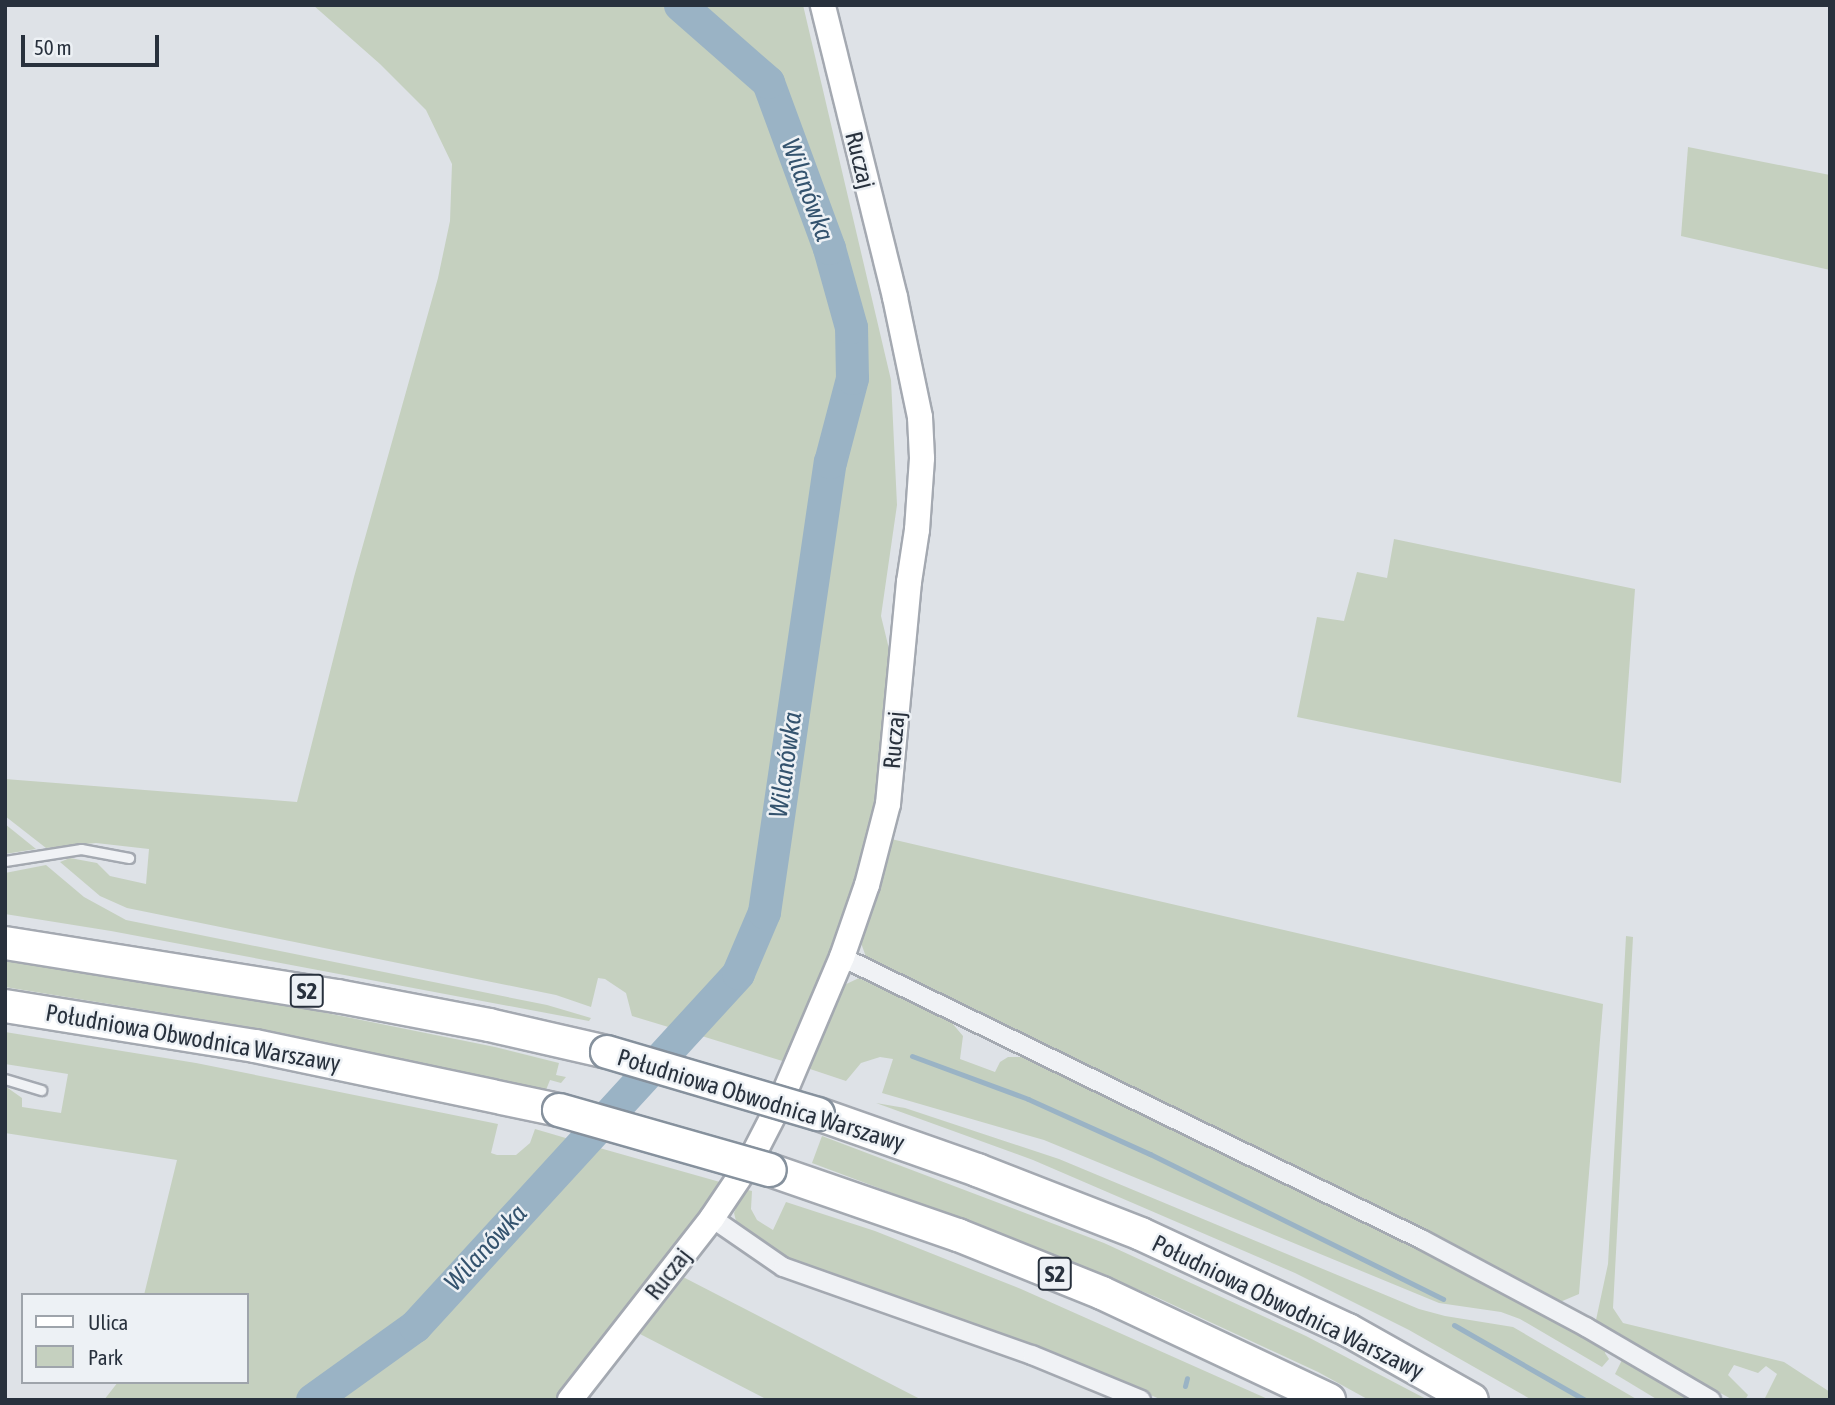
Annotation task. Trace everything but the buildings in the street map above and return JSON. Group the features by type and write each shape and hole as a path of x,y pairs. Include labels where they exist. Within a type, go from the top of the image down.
{"highway":[{"name":"Południowa Obwodnica Warszawy","path":"5,943 350,998 489,1025 607,1052 818,1114 977,1170 1142,1234 1348,1330 1472,1400"},
{"name":"Południowa Obwodnica Warszawy","path":"5,1006 255,1046 559,1110 770,1170 958,1235 1102,1293 1329,1400"}],"street":[{"name":"Ruczaj","path":"570,1400 712,1218 749,1163 780,1102 842,957 871,873 888,804 922,458 920,416 895,297 823,5"},
{"path":"842,957 1423,1240 1586,1327 1711,1400"},
{"path":"712,1218 783,1267 1032,1355 1141,1400"}],"lane":[{"path":"5,861 81,849 129,858"},
{"path":"5,1079 41,1090"}],"green space":[{"path":"313,5 803,5 891,380 897,505 881,616 890,653 876,810 836,952 789,1063 692,1033 727,998 759,949 771,913 789,790 774,787 756,907 745,940 726,969 675,1029 632,1016 626,993 605,979 598,978 591,1007 556,995 127,908 100,896 60,862 70,858 97,863 110,876 146,884 149,849 96,843 46,848 5,816 5,779 297,802 354,577 438,278 450,221 452,164 426,110 380,64"},
{"path":"1688,147 1830,175 1830,270 1681,236"},
{"path":"1394,539 1635,589 1621,783 1297,717 1317,617 1344,621 1357,572 1387,578"},
{"path":"5,824 36,849 5,854"},
{"path":"891,839 1603,1004 1579,1294 1560,1302 1552,1299 1293,1167 875,964 866,957 861,943"},
{"path":"46,865 84,897 126,920 547,1005 591,1018 589,1021 111,931 5,914 5,873"},
{"path":"1626,936 1633,937 1613,1308 1623,1323 1784,1362 1830,1392 1830,1400 1764,1400 1777,1374 1766,1366 1758,1373 1734,1365 1728,1375 1748,1395 1745,1400 1733,1400 1607,1330 1596,1320 1608,1264"},
{"path":"5,958 272,1002 495,1047 559,1063 556,1075 566,1077 561,1083 550,1080 546,1090 250,1027 5,987"},
{"path":"859,978 952,1023 963,1036 960,1059 995,1072 1000,1062 1008,1057 1029,1057 1338,1205 1607,1348 1605,1353 1609,1359 1602,1367 1520,1319 1501,1312 1439,1303 1044,1140 882,1093 893,1059 880,1057 861,1063 846,1081 804,1067 840,987"},
{"path":"5,1032 196,1063 498,1124 491,1153 497,1155 516,1155 530,1143 535,1129 576,1141 522,1202 534,1206 596,1147 727,1184 558,1400 104,1400 116,1384 248,1384 248,1293 144,1293 177,1160 5,1133 5,1086 22,1098 22,1107 61,1113 68,1074 5,1064"},
{"path":"876,1103 905,1108 1059,1159 1419,1309 1513,1327 1638,1400 1532,1400 1409,1330 1295,1273 1033,1160"},
{"path":"822,1136 1104,1243 1306,1336 1428,1400 1369,1400 1318,1372 1156,1297 1017,1240 812,1163"},
{"path":"744,1189 752,1191 751,1209 757,1220 773,1230 786,1202 875,1231 1021,1289 1270,1400 1162,1400 1081,1365 915,1303 827,1275 791,1260 746,1232 736,1221 734,1213"},
{"path":"684,1278 922,1400 768,1400 640,1334"},
{"path":"1623,1358 1700,1400 1658,1400 1615,1374"}],"waterway":[{"name":"Wilanówka","path":"312,1400 415,1326 738,973 764,912 830,462 852,378 851,327 829,248 768,82 680,5"},
{"path":"912,1056 1028,1099 1150,1154 1443,1299"},
{"path":"1454,1325 1585,1400"},
{"path":"1185,1386 1187,1378"}]}
